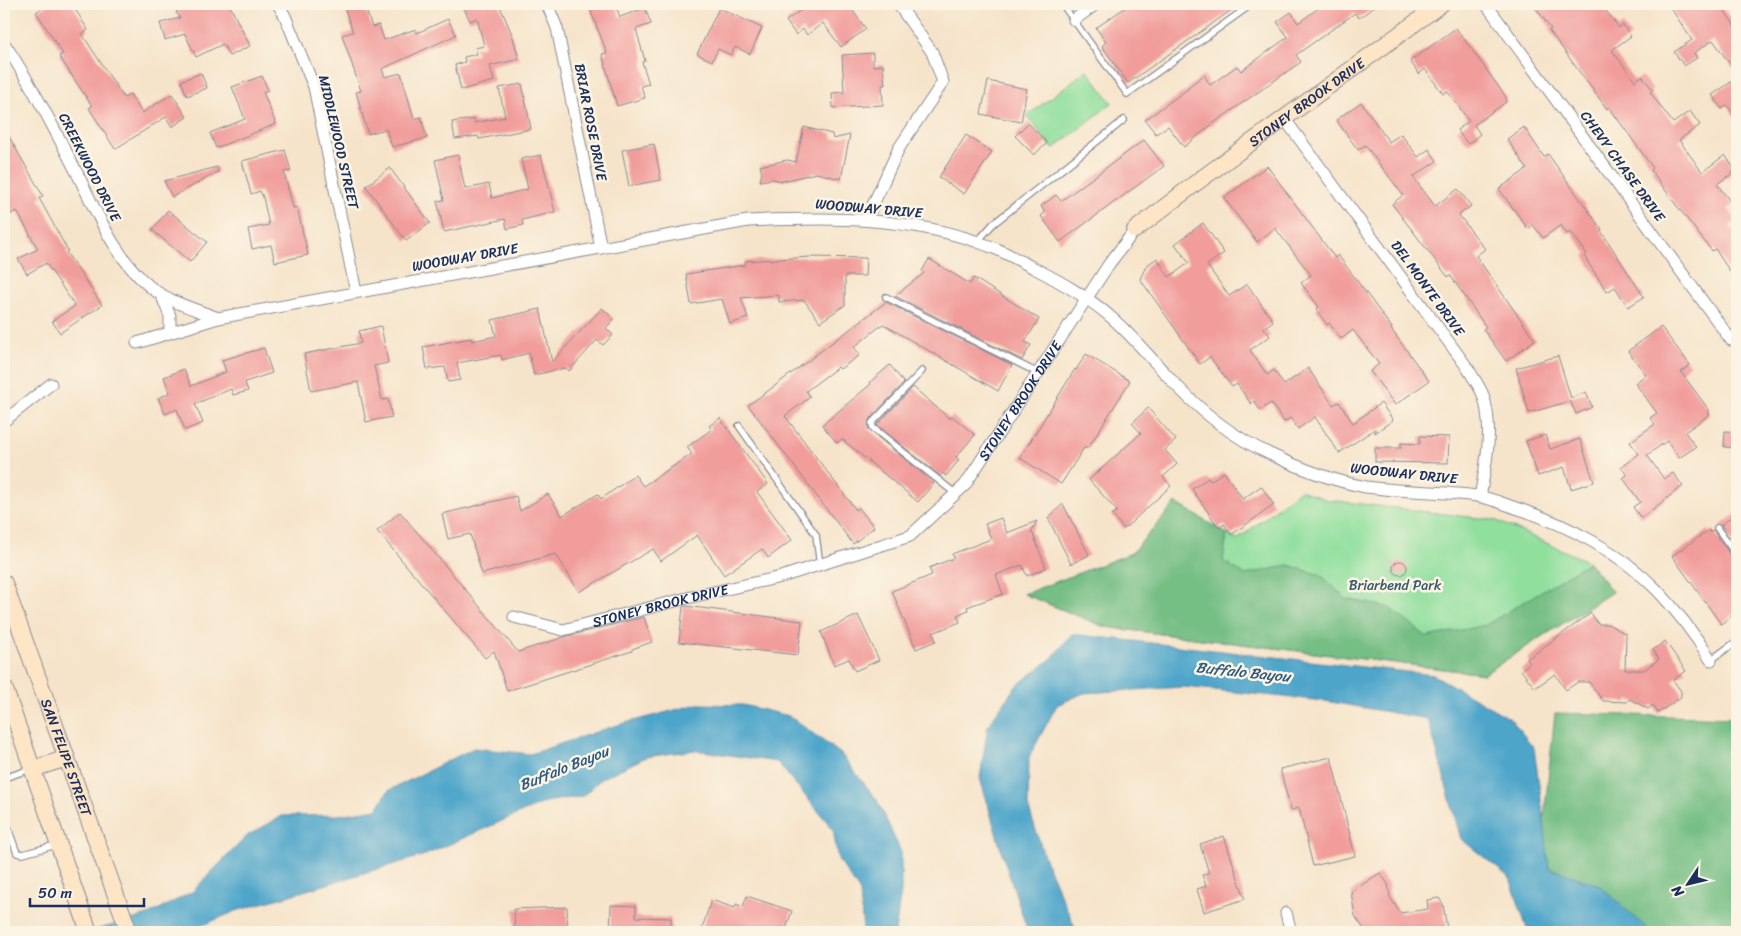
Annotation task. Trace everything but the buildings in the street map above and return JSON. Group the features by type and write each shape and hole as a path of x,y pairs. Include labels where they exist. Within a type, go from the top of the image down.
{"main road":[{"name":"STONEY BROOK DRIVE","path":"1135,230 1197,182 1441,4"},
{"name":"SAN FELIPE STREET","path":"4,583 129,932"},
{"path":"4,687 89,932"},
{"path":"33,769 67,758"}],"street":[{"name":"MIDDLEWOOD STREET","path":"278,4 285,16 314,87 356,292"},
{"name":"BRIAR ROSE DRIVE","path":"547,4 557,28 601,248"},
{"path":"866,220 899,148 943,82 932,52 898,4"},
{"path":"1074,20 1096,4"},
{"name":"CHEVY CHASE DRIVE","path":"1486,4 1731,340 1737,336"},
{"name":"CREEKWOOD DRIVE","path":"4,43 46,112 109,237 129,267 150,288 174,301 218,318"},
{"name":"DEL MONTE DRIVE","path":"1284,118 1467,367 1482,394 1488,423 1486,463 1480,497"},
{"name":"WOODWAY DRIVE","path":"136,343 218,318 748,221 810,218 912,224 948,232 992,246 1059,281 1086,298 1112,317 1170,379 1211,418 1240,438 1269,454 1339,481 1368,487 1480,497 1535,514 1583,535 1656,588 1688,625 1711,660"},
{"name":"STONEY BROOK DRIVE","path":"514,617 563,630 691,597 782,577 910,536 965,485 1086,298 1135,230"},
{"path":"161,294 170,316 170,332"},
{"path":"4,421 51,384"},
{"path":"1286,913 1290,932"}],"lane":[{"path":"1062,4 1127,94 1252,4"},
{"path":"976,242 993,224 1124,120"},
{"path":"886,296 1038,373"},
{"path":"922,371 872,423 874,428 956,494"},
{"path":"739,426 816,535 820,565"},
{"path":"1717,528 1737,556"},
{"path":"1711,660 1737,641"},
{"path":"4,778 33,769"},
{"path":"4,816 17,853 23,854 58,844"}],"green space":[{"path":"1087,70 1112,103 1053,149 1027,116"},
{"name":"Briarbend Park","path":"1300,490 1328,500 1495,520 1589,562 1612,592 1484,674 1105,627 1024,594 1132,553 1176,503 1237,540"},
{"path":"1176,503 1227,534 1223,561 1245,575 1288,565 1321,575 1346,599 1388,607 1427,637 1486,625 1589,562 1612,592 1484,674 1105,627 1024,594 1132,553"},
{"path":"1555,713 1737,718 1737,932 1532,932"}],"water":[{"name":"Buffalo Bayou","path":"1072,634 1434,675 1511,719 1534,748 1549,868 1599,885 1651,932 1528,932 1510,878 1461,839 1428,719 1325,701 1183,687 1084,693 1057,705 1029,757 1028,806 1046,862 1077,932 1028,932 980,778 988,725 1015,687 1052,658"},
{"name":"Buffalo Bayou","path":"698,704 743,705 789,716 841,754 877,800 901,852 901,892 895,932 863,932 860,892 838,859 833,829 777,762 695,750 646,757 602,778 583,796 545,802 425,855 236,911 187,932 89,932 148,915 192,892 247,836 282,816 339,815 377,809 388,791 474,748 530,754 614,726"}]}
